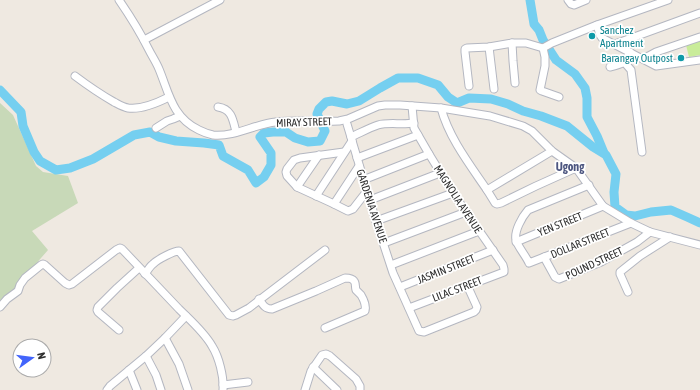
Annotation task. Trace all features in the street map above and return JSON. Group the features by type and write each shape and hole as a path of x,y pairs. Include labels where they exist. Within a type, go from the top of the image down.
{"street":[{"name":"MIRAY STREET","path":"119,0 144,40 159,69 169,97 177,112 193,127 212,135 222,135 276,122 344,120 378,106 385,105 441,108 490,116 523,126 532,131 552,151 576,168 603,206"},
{"path":"144,40 220,0"},
{"path":"569,2 574,5 586,0"},
{"path":"469,86 465,52 467,48 489,47 512,43 529,43 546,46 597,25 668,0"},
{"path":"615,44 700,12"},
{"path":"597,25 600,35 606,41 615,44 657,66 700,60"},
{"path":"643,59 656,52 700,36"},
{"path":"512,43 515,84"},
{"path":"546,46 545,66 540,90 558,97"},
{"path":"489,47 494,89"},
{"path":"610,67 622,64 630,52"},
{"path":"624,62 631,70 642,152"},
{"path":"74,76 102,96 128,108 137,108 150,105 169,97"},
{"name":"MAGNOLIA AVENUE","path":"409,106 414,127 440,173 493,250 504,269"},
{"path":"218,107 229,112 236,132"},
{"path":"441,108 446,126 466,159 497,204 576,168"},
{"path":"156,128 164,122 180,116"},
{"name":"GARDENIA AVENUE","path":"347,124 363,180 391,265 419,331 424,332 474,312 477,307 467,285"},
{"path":"316,196 351,139 378,125 414,127"},
{"path":"357,158 414,127"},
{"path":"487,190 552,151"},
{"path":"344,152 294,160 287,169 287,176 297,187 348,211 353,210 367,191"},
{"path":"363,180 429,154"},
{"path":"297,187 319,155"},
{"path":"334,204 359,166"},
{"path":"370,200 440,173"},
{"path":"516,242 522,217 528,210 589,185"},
{"path":"376,221 453,194"},
{"path":"603,206 631,223 650,232 700,245"},
{"name":"YEN STREET","path":"516,242 603,206"},
{"path":"384,243 466,212"},
{"name":"DOLLAR STREET","path":"516,242 529,263 631,223"},
{"path":"391,265 479,231"},
{"name":"POUND STREET","path":"544,257 556,277 559,279 601,262 637,242 650,232"},
{"path":"628,292 620,272 640,256 670,237"},
{"path":"0,307 7,299 18,291 25,278 43,264 69,285 120,248 207,339 216,352 220,365 223,388 248,382"},
{"path":"145,274 154,263 178,250 229,315 233,316 249,308 325,250"},
{"name":"JASMIN STREET","path":"400,287 493,250"},
{"path":"119,330 97,310 98,307 117,288 139,268"},
{"name":"LILAC STREET","path":"409,308 504,272 504,269"},
{"path":"259,299 264,307 272,309 345,278 352,279 356,290 362,296 366,310 325,328"},
{"path":"107,390 146,356 186,316"},
{"path":"165,338 180,364 188,390"},
{"path":"306,390 310,371 322,355 326,354 359,382 360,390"},
{"path":"146,356 156,375 161,390"},
{"path":"313,367 337,390"},
{"path":"129,370 137,390"},
{"path":"327,390 328,382"}],"green space":[{"path":"700,41 700,55 689,57 686,45"},
{"path":"0,103 13,115 36,166 43,172 68,176 78,203 32,231 48,250 0,305"}],"waterway":[{"path":"530,0 534,24 539,30 543,40 556,60 575,74 585,88 587,98 587,117 604,153"},
{"path":"0,90 21,112 23,126 34,152 40,161 56,170 70,168 93,159 134,135 150,132 159,137 176,141 219,145 223,156 248,170 256,183 264,177 271,165 271,153 260,137 264,133 286,132 295,138 308,142 320,141 325,131 317,114 319,109 326,102 332,101 347,104 359,101 398,78 418,78 438,85 448,97 457,103 469,98 491,99 567,126 593,147 606,155 616,174 614,192 615,207 626,215 635,216 651,212 671,210 700,223"}],"place":[{"name":"Sanchez Apartment","path":"592,36"},
{"name":"Barangay Outpost","path":"681,58"}],"district":[{"name":"Ugong","path":"570,167"}]}
